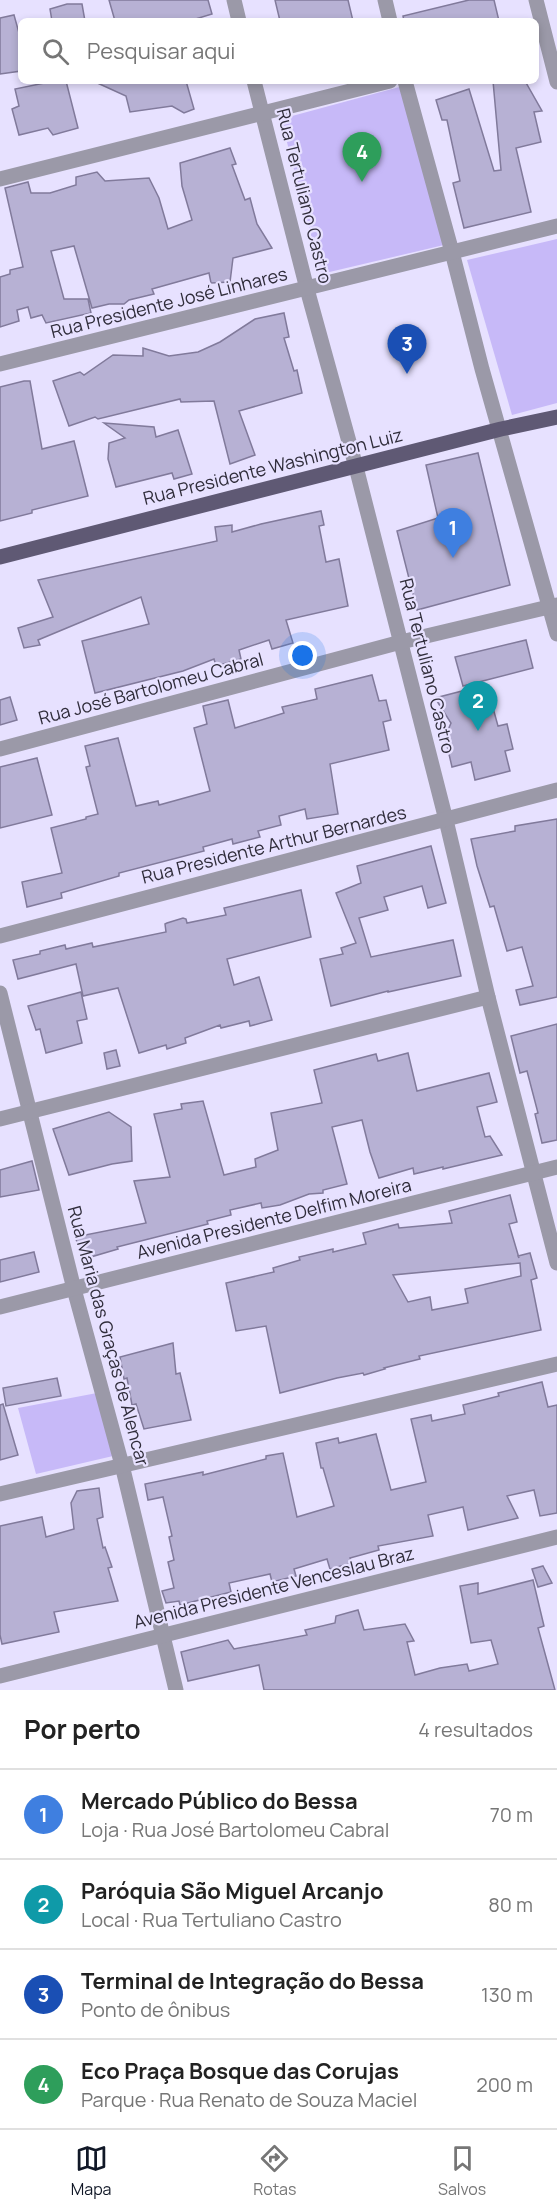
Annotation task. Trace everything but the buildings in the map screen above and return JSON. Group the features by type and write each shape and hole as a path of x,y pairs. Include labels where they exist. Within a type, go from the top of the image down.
{"main road":[{"name":"Rua Presidente Washington Luiz","path":"0,557 501,429 557,417"}],"street":[{"path":"234,0 238,18"},
{"path":"385,0 389,18"},
{"path":"536,0 557,82"},
{"name":"Rua Tertuliano Castro","path":"255,84 401,642 488,997 557,1263"},
{"path":"0,179 378,84"},
{"path":"406,84 453,252 482,369 554,606 557,634"},
{"name":"Rua Presidente José Linhares","path":"0,364 557,226"},
{"name":"Rua José Bartolomeu Cabral","path":"0,749 401,642 554,606"},
{"name":"Rua Presidente Arthur Bernardes","path":"0,936 557,790"},
{"name":"Rua Maria das Graças de Alencar","path":"0,993 74,1289 122,1465 176,1690"},
{"path":"0,1119 488,997"},
{"name":"Avenida Presidente Delfim Moreira","path":"0,1307 557,1167"},
{"path":"0,1494 557,1364"},
{"name":"Avenida Presidente Venceslau Braz","path":"0,1676 557,1537"}],"shaded area":[{"path":"403,86 444,245 321,274 281,119"},
{"path":"557,239 557,403 512,415 467,260"},
{"path":"97,1393 113,1456 36,1474 18,1408"}],"place":[{"name":"Eco Praça Bosque das Corujas","path":"362,182"},
{"name":"Terminal de Integração do Bessa","path":"407,374"},
{"name":"Mercado Público do Bessa","path":"453,558"},
{"name":"Paróquia São Miguel Arcanjo","path":"478,731"}]}
